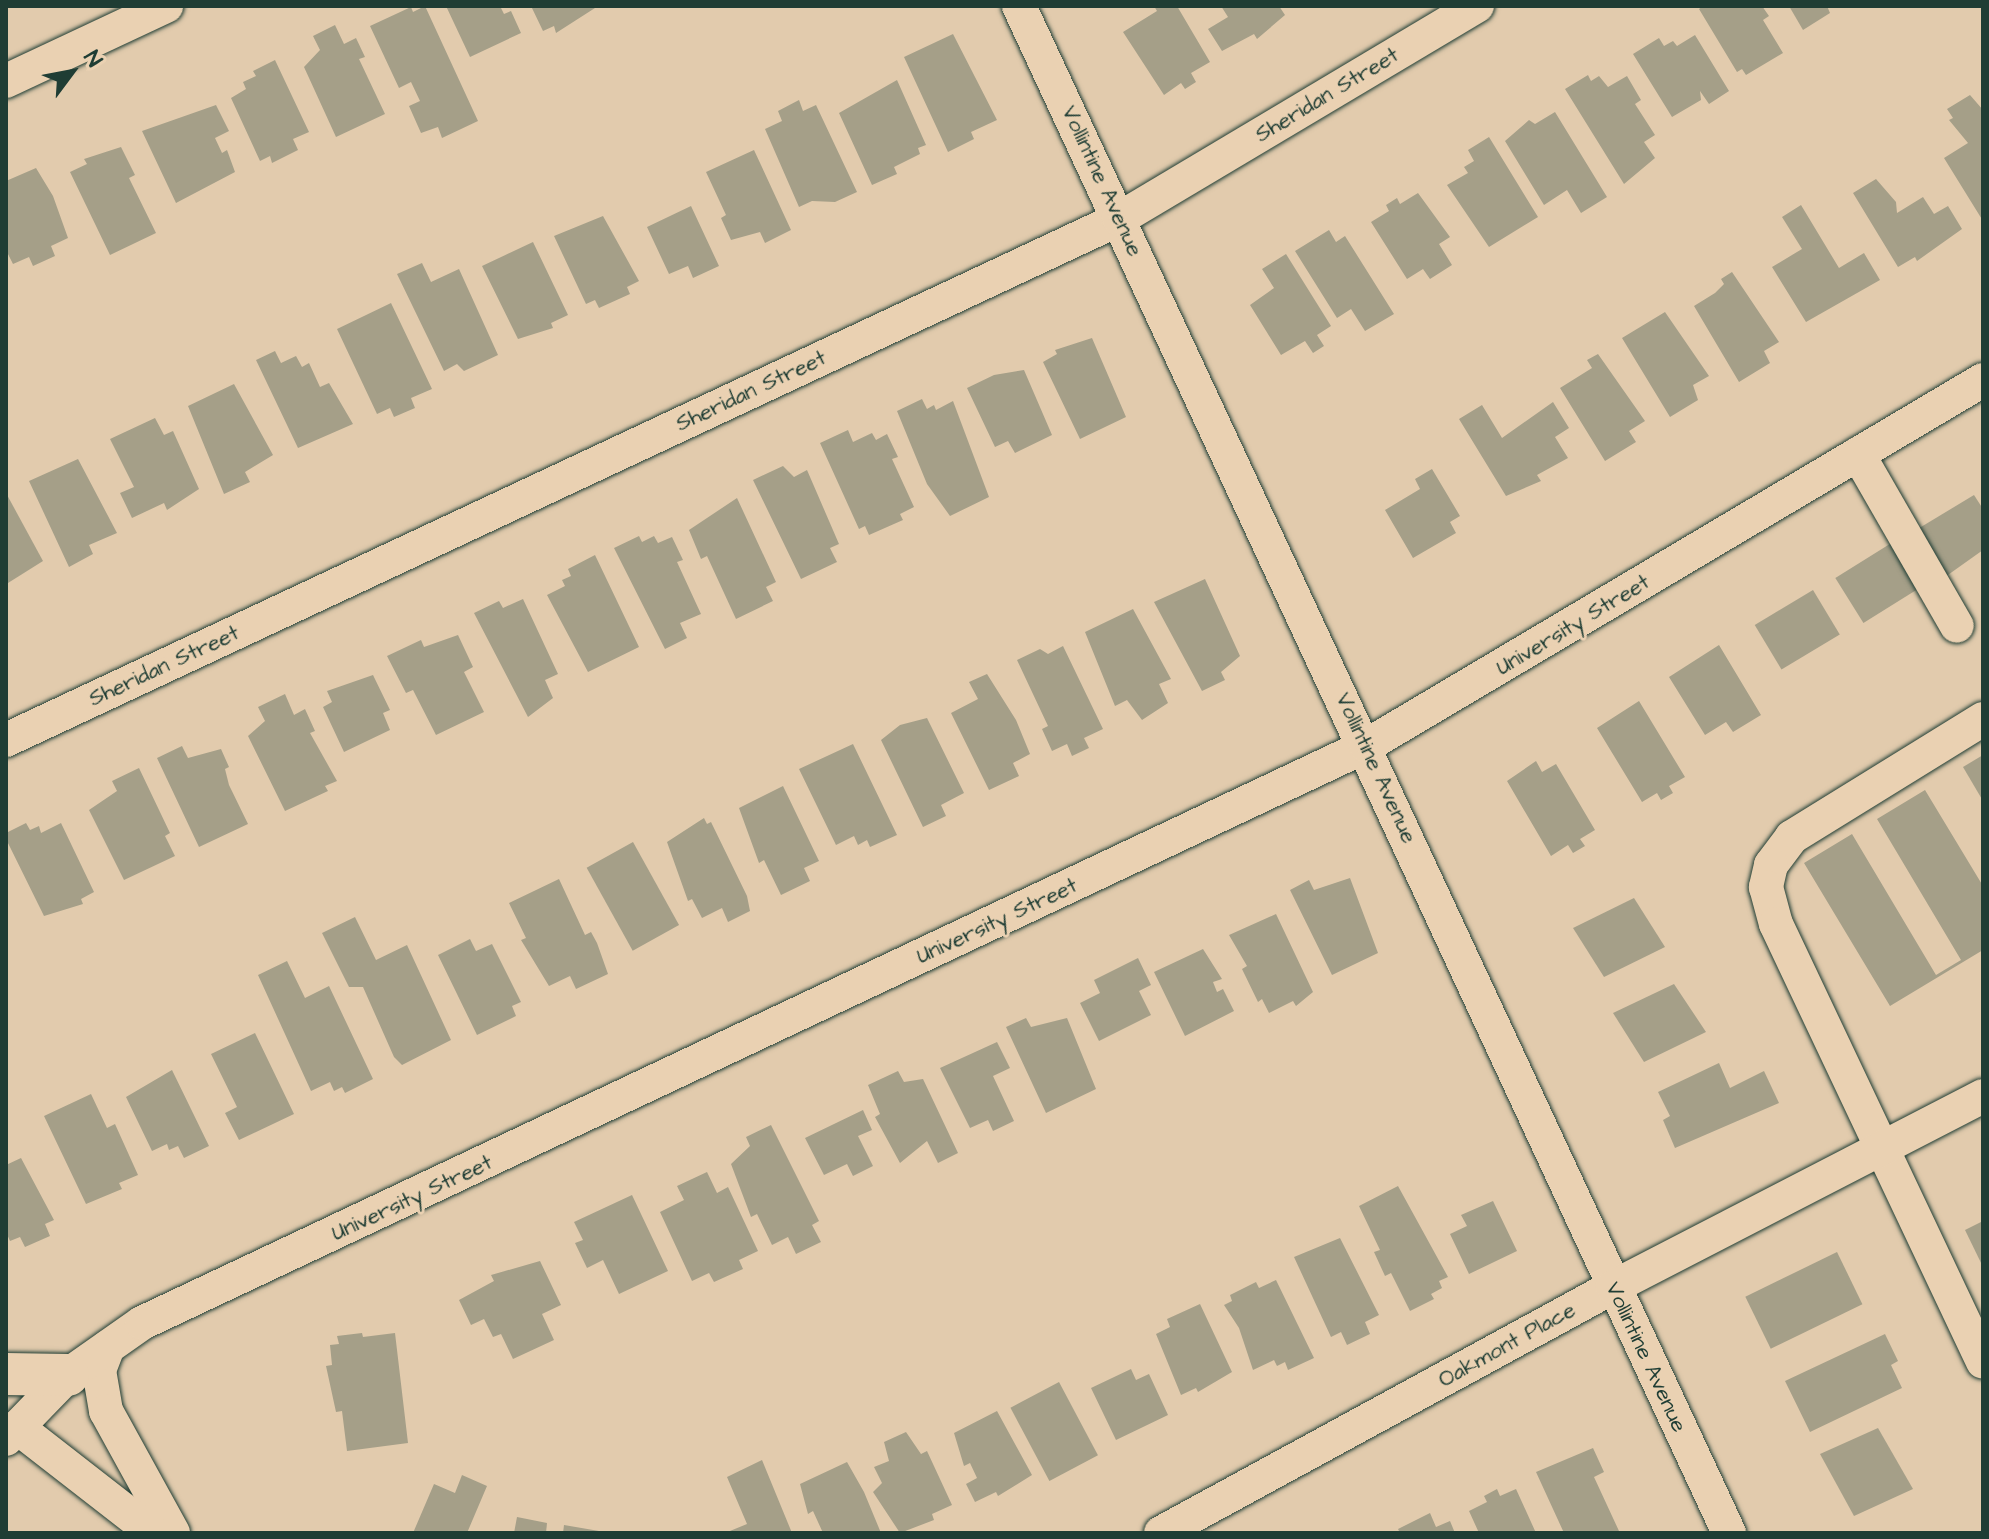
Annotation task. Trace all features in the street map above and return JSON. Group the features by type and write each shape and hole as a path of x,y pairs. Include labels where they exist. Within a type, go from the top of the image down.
{"main road":[{"path":"6,1374 68,1375"}],"street":[{"path":"6,81 166,6"},
{"name":"Vollintine Avenue","path":"1019,6 1366,746 1729,1533"},
{"name":"Sheridan Street","path":"6,740 1119,219 1477,6"},
{"name":"University Street","path":"11,1433 68,1375 142,1323 1366,746 1983,380"},
{"path":"1858,454 1957,626"},
{"path":"1983,719 1792,837 1771,865 1766,887 1776,924 1880,1150 1983,1361"},
{"name":"Oakmont Place","path":"1161,1533 1613,1287 1983,1096"},
{"path":"108,1347 99,1370 106,1411 173,1533"},
{"path":"11,1433 153,1533"}],"building":[{"path":"425,6 478,121 442,138 438,127 421,133 409,106 420,101 411,82 399,88 370,26 411,7 413,12"},
{"path":"446,6 500,6 504,14 511,11 521,33 470,57"},
{"path":"531,6 595,8 556,33 554,26 543,31"},
{"path":"1154,6 1177,6 1210,62 1191,73 1196,82 1185,89 1181,83 1164,95 1123,32 1157,11"},
{"path":"1221,6 1279,6 1285,15 1257,39 1254,34 1222,51 1208,29 1228,17"},
{"path":"1703,6 1762,6 1769,16 1763,20 1783,53 1746,75 1742,69 1737,72 1699,9"},
{"path":"1789,6 1827,6 1830,13 1803,30"},
{"path":"335,25 344,44 356,38 365,57 359,59 385,114 336,137 304,67 320,50 313,36"},
{"path":"953,34 997,120 971,132 974,139 948,152 904,57"},
{"path":"1695,35 1729,91 1709,104 1700,91 1701,100 1672,117 1633,54 1659,38 1664,46 1673,41 1677,46"},
{"path":"275,60 309,132 293,139 298,150 272,163 270,156 260,161 231,98 246,89 243,82 256,76 253,71"},
{"path":"1588,75 1591,81 1599,76 1608,87 1627,76 1641,100 1635,104 1655,135 1644,142 1655,158 1624,184 1565,89"},
{"path":"897,80 926,145 918,148 920,154 894,167 897,174 872,185 839,113"},
{"path":"1970,95 1983,110 1983,221 1944,158 1968,143 1949,120 1953,118 1947,109"},
{"path":"799,100 803,111 816,105 857,192 835,202 812,201 799,207 765,129 782,121 778,111"},
{"path":"216,105 229,131 215,138 222,153 227,150 235,172 176,203 142,131"},
{"path":"1555,112 1607,197 1581,213 1567,190 1544,205 1505,141 1529,120 1535,124"},
{"path":"1489,137 1538,217 1489,247 1447,185 1468,173 1464,167 1474,161 1468,150"},
{"path":"121,147 135,175 129,178 156,233 110,255 70,172 87,164 84,159"},
{"path":"754,150 791,230 765,243 760,232 731,240 721,218 726,215 706,172"},
{"path":"36,168 53,196 68,238 51,246 55,256 33,266 29,257 13,264 6,250 6,181"},
{"path":"1876,179 1896,202 1897,213 1923,197 1934,214 1948,206 1962,229 1917,261 1915,257 1898,267 1853,193"},
{"path":"1418,193 1450,237 1439,244 1452,265 1430,279 1423,269 1407,279 1371,222 1389,211 1386,205 1397,198 1400,204"},
{"path":"1801,205 1839,268 1864,253 1880,280 1806,322 1772,267 1802,249 1782,217"},
{"path":"691,206 719,266 693,278 688,266 669,274 647,227"},
{"path":"603,216 639,281 627,287 630,294 599,308 595,300 586,304 554,236"},
{"path":"1329,230 1336,242 1345,236 1394,314 1365,331 1351,309 1337,318 1295,251"},
{"path":"533,242 568,315 551,323 553,328 518,339 482,266"},
{"path":"1286,254 1331,326 1317,335 1324,346 1313,353 1305,341 1281,355 1250,305 1274,288 1262,269"},
{"path":"422,263 431,282 459,269 498,355 464,371 457,364 444,371 397,274"},
{"path":"1732,272 1779,342 1764,351 1770,363 1739,382 1694,306 1715,293 1724,284 1721,279"},
{"path":"391,303 432,389 411,398 415,408 394,417 390,408 377,414 337,329"},
{"path":"1665,312 1709,376 1693,385 1698,400 1670,417 1622,338"},
{"path":"1092,338 1126,417 1080,439 1043,362 1057,354 1055,350"},
{"path":"275,351 281,363 296,356 302,367 309,363 320,387 329,383 353,424 298,448 256,360"},
{"path":"1598,354 1645,421 1629,431 1636,442 1605,461 1560,388 1592,368 1587,360"},
{"path":"1024,370 1052,435 1015,453 1008,441 995,447 967,388 994,375"},
{"path":"234,384 273,455 245,472 250,482 224,494 188,406"},
{"path":"922,399 927,409 934,405 936,410 953,401 989,497 950,516 927,484 897,411"},
{"path":"1553,402 1569,428 1555,437 1568,458 1537,475 1541,481 1506,496 1459,419 1482,405 1502,438"},
{"path":"155,418 164,435 173,431 199,489 167,510 164,503 132,518 120,493 134,487 110,439"},
{"path":"848,430 853,442 872,433 876,440 887,434 898,457 892,459 914,507 900,514 903,520 869,535 865,526 859,529 820,443"},
{"path":"78,459 117,533 89,545 93,554 69,567 29,481"},
{"path":"783,466 794,477 807,470 839,544 830,548 837,562 801,579 753,480"},
{"path":"1432,469 1460,516 1450,522 1456,533 1413,558 1385,510 1420,489 1415,479"},
{"path":"6,493 43,561 8,583 6,578"},
{"path":"1974,495 1983,509 1983,550 1945,577 1916,530"},
{"path":"737,498 776,582 766,587 773,601 736,619 707,556 701,559 689,530"},
{"path":"639,536 642,542 654,536 658,543 672,537 683,560 677,562 701,614 680,623 687,638 665,649 614,548"},
{"path":"1893,542 1921,587 1863,623 1835,578"},
{"path":"595,555 639,647 588,672 547,595 565,586 562,580 571,576 568,569"},
{"path":"1205,579 1240,656 1221,672 1225,680 1202,691 1154,602"},
{"path":"1813,590 1840,635 1781,670 1755,625"},
{"path":"523,599 558,674 545,680 553,698 528,717 474,613 499,601 503,608"},
{"path":"1133,609 1171,679 1159,684 1168,703 1142,720 1127,700 1115,706 1085,632"},
{"path":"458,635 473,667 464,672 484,712 436,735 413,690 406,693 387,656 421,640 424,647"},
{"path":"1719,645 1761,715 1733,732 1726,722 1705,735 1669,677"},
{"path":"1063,646 1103,729 1084,738 1089,748 1072,756 1067,744 1052,751 1042,729 1048,726 1017,660 1040,649 1048,654"},
{"path":"987,674 1016,720 1030,754 1013,763 1019,776 989,790 951,713 978,699 969,682"},
{"path":"373,675 390,710 383,713 390,730 344,752 323,707 332,702 327,691"},
{"path":"285,694 294,715 305,709 315,731 310,733 337,781 325,786 328,791 285,811 248,736 265,721 258,707"},
{"path":"1639,701 1685,777 1669,786 1673,793 1661,800 1657,793 1642,802 1597,728"},
{"path":"927,718 964,793 941,805 946,816 923,827 881,740 900,725"},
{"path":"853,744 897,835 870,847 867,840 858,845 854,836 836,845 799,769"},
{"path":"182,746 188,758 221,749 229,767 225,769 229,785 248,824 199,847 157,758"},
{"path":"1983,755 1983,801 1963,767"},
{"path":"1536,761 1542,772 1556,764 1595,830 1580,839 1585,846 1573,853 1568,845 1551,856 1507,781"},
{"path":"139,768 170,833 165,836 175,856 124,880 89,810 117,791 112,781"},
{"path":"783,786 819,861 804,868 810,881 781,895 764,860 759,863 739,808"},
{"path":"1925,790 1983,886 1983,950 1890,1006 1804,863 1852,834 1936,975 1961,960 1877,819"},
{"path":"704,818 707,824 711,822 747,896 750,911 728,922 722,908 702,918 692,899 688,901 667,842"},
{"path":"26,823 30,830 39,826 41,833 61,823 94,892 81,899 83,904 44,916 6,839 6,833"},
{"path":"633,842 679,925 633,951 587,868"},
{"path":"1350,878 1378,953 1332,975 1290,890 1309,880 1314,890"},
{"path":"559,879 585,935 591,932 597,943 608,974 576,989 570,976 549,986 521,940 526,938 509,903"},
{"path":"1634,898 1665,947 1604,977 1573,928"},
{"path":"1276,914 1313,992 1296,1006 1293,1001 1269,1013 1262,999 1258,1002 1242,969 1247,966 1229,935"},
{"path":"355,917 376,960 407,945 451,1040 402,1065 394,1057 363,987 349,987 322,933"},
{"path":"470,939 476,951 492,944 521,1002 512,1006 516,1016 477,1035 438,955"},
{"path":"1203,949 1222,979 1213,982 1217,992 1223,989 1234,1011 1185,1036 1154,972"},
{"path":"1138,958 1151,985 1139,991 1151,1015 1099,1041 1080,1003 1100,993 1094,980"},
{"path":"287,961 305,998 329,986 373,1079 345,1093 342,1087 334,1091 330,1082 311,1091 258,975"},
{"path":"1674,984 1706,1032 1644,1062 1613,1013"},
{"path":"1026,1018 1031,1027 1067,1018 1096,1089 1046,1113 1006,1027"},
{"path":"255,1033 294,1114 239,1140 225,1113 237,1107 211,1054"},
{"path":"997,1042 1010,1068 993,1076 1014,1121 993,1131 988,1120 970,1128 940,1068"},
{"path":"1719,1063 1730,1088 1764,1071 1779,1103 1675,1148 1663,1120 1670,1116 1658,1092"},
{"path":"172,1070 209,1146 184,1158 178,1146 169,1150 167,1144 152,1151 126,1097"},
{"path":"898,1071 904,1082 923,1079 958,1153 938,1163 927,1141 900,1163 875,1117 880,1114 868,1085"},
{"path":"91,1094 107,1128 115,1124 138,1175 119,1183 122,1189 86,1204 44,1116"},
{"path":"863,1110 872,1130 858,1136 873,1166 853,1176 847,1164 824,1175 805,1138"},
{"path":"771,1125 819,1221 812,1225 821,1242 796,1254 788,1237 772,1245 757,1214 751,1217 731,1164 750,1146 746,1137"},
{"path":"21,1158 54,1220 45,1224 50,1236 25,1247 20,1237 10,1241 6,1232 6,1165"},
{"path":"707,1172 717,1193 728,1187 758,1251 739,1260 743,1269 714,1282 709,1273 692,1281 660,1212 684,1200 677,1186"},
{"path":"1398,1186 1448,1277 1439,1281 1442,1288 1431,1294 1434,1299 1410,1311 1391,1273 1385,1276 1374,1252 1380,1250 1359,1206"},
{"path":"632,1195 668,1271 619,1294 603,1260 587,1268 575,1243 583,1240 574,1222"},
{"path":"1493,1201 1517,1251 1469,1274 1450,1234 1467,1226 1461,1215"},
{"path":"1983,1221 1983,1267 1965,1230"},
{"path":"1340,1238 1379,1315 1365,1322 1370,1334 1347,1345 1341,1332 1331,1337 1294,1257"},
{"path":"1837,1252 1862,1304 1771,1349 1745,1297"},
{"path":"540,1261 561,1305 542,1314 554,1340 513,1359 501,1334 493,1337 484,1319 471,1325 459,1300 494,1281 491,1275"},
{"path":"1276,1280 1314,1358 1288,1370 1285,1362 1277,1366 1274,1360 1253,1370 1239,1328 1224,1305 1232,1301 1230,1295 1256,1282 1259,1288"},
{"path":"1200,1304 1232,1372 1198,1392 1196,1388 1181,1395 1156,1334 1170,1327 1167,1319"},
{"path":"362,1333 363,1337 395,1333 408,1443 347,1451 342,1411 336,1412 326,1366 332,1365 330,1345 339,1344 337,1336"},
{"path":"1885,1334 1898,1361 1891,1365 1902,1388 1810,1432 1785,1381"},
{"path":"1131,1369 1136,1380 1149,1374 1168,1415 1116,1440 1091,1388"},
{"path":"1059,1382 1098,1455 1049,1481 1010,1408"},
{"path":"997,1411 1032,1475 998,1496 996,1492 975,1502 966,1484 977,1478 970,1463 964,1466 954,1433"},
{"path":"1878,1428 1913,1489 1854,1516 1820,1454"},
{"path":"906,1432 921,1454 927,1451 952,1505 932,1514 934,1520 900,1533 873,1492 882,1483 874,1467 889,1461 884,1442"},
{"path":"1593,1448 1604,1472 1594,1477 1619,1531 1564,1533 1536,1472"},
{"path":"762,1460 792,1533 725,1533 747,1524 727,1477"},
{"path":"847,1462 881,1533 823,1533 813,1511 808,1514 800,1484"},
{"path":"462,1475 487,1486 467,1533 413,1533 434,1484 455,1493"},
{"path":"1497,1489 1500,1496 1516,1489 1536,1533 1479,1533 1469,1511 1487,1502 1484,1496"},
{"path":"1430,1513 1436,1527 1450,1521 1455,1533 1400,1533 1398,1529"},
{"path":"517,1517 547,1523 546,1533 514,1533"},
{"path":"564,1525 599,1531 563,1533"}]}
